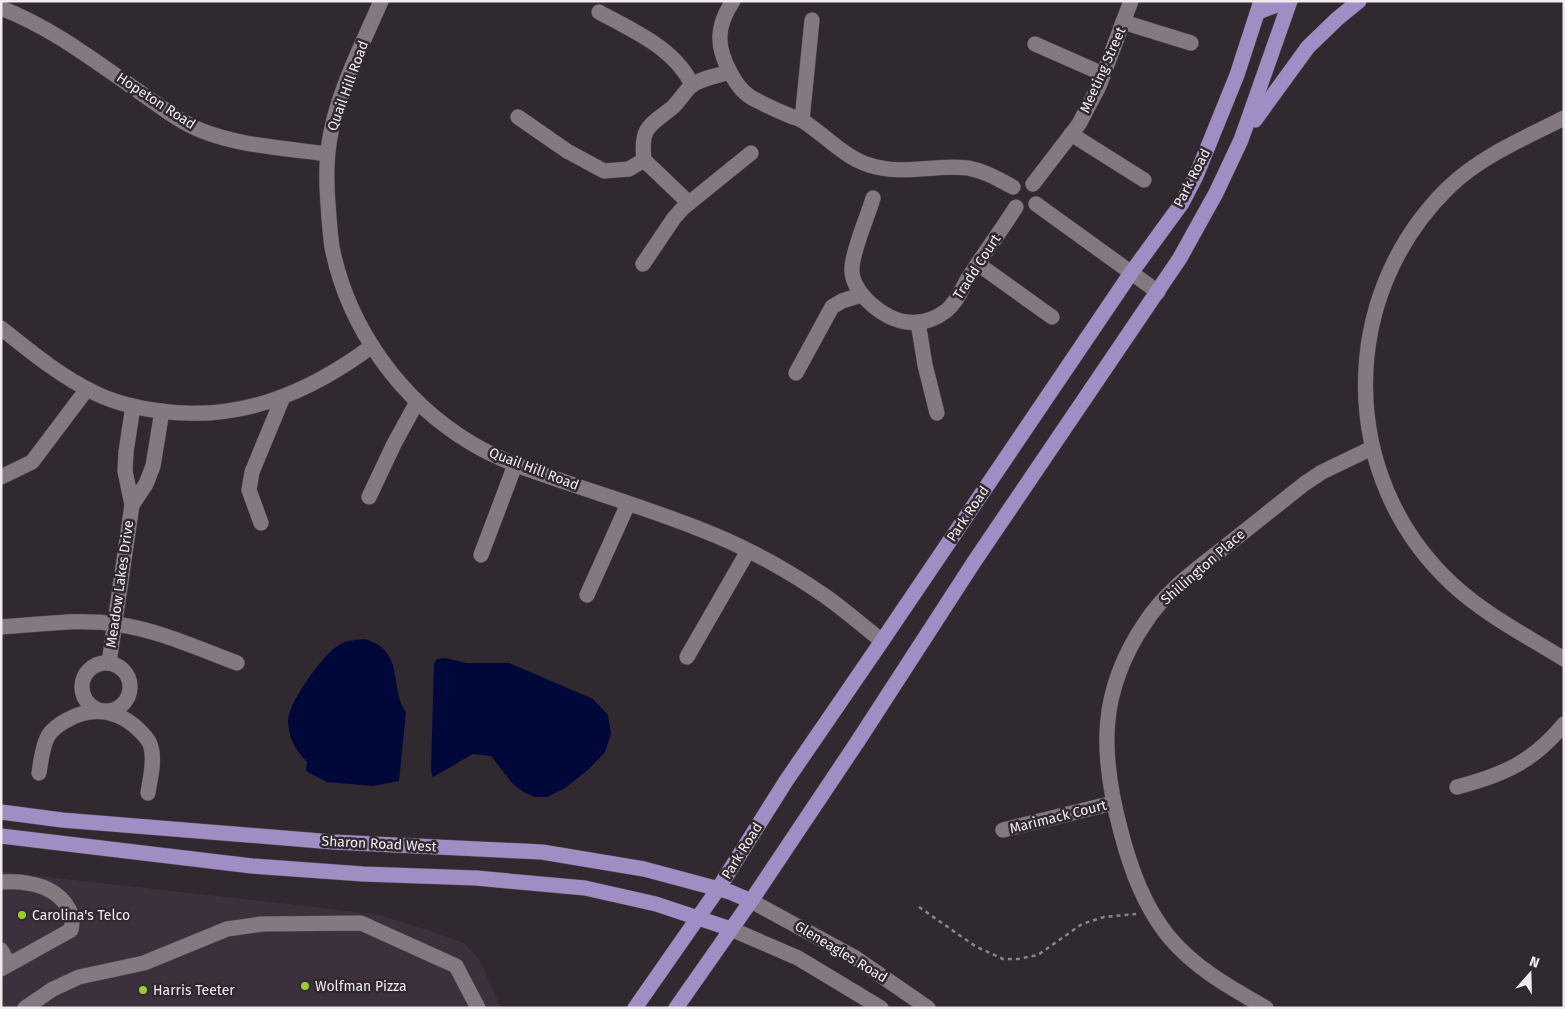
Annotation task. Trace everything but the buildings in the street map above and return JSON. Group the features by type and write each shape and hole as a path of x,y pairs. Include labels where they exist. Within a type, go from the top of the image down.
{"main road":[{"path":"1259,6 1289,1"},
{"name":"Park Road","path":"676,1008 751,901 974,562 1180,258 1202,221 1241,140 1289,1"},
{"path":"1241,140 1308,47 1359,1"},
{"name":"Park Road","path":"635,1008 718,889 786,781 1131,273 1182,203 1196,176 1237,75 1259,6"},
{"name":"Sharon Road West","path":"1,812 81,822 324,842 542,852 644,870 718,889 751,901"},
{"path":"1,836 252,866 363,874 476,878 585,888 656,904 731,929"}],"street":[{"name":"Quail Hill Road","path":"381,1 339,104 331,131 327,154 326,187 332,248 343,285 358,321 387,368 417,402 440,422 471,443 515,465 699,528 748,551 825,596 882,641"},
{"path":"733,1 723,18 720,33 720,49 736,83 746,94 802,120 851,157 868,165 897,170 967,168 984,172 1013,187"},
{"name":"Meeting Street","path":"1033,184 1071,134 1091,101 1131,1"},
{"name":"Hopeton Road","path":"1,8 51,32 91,57 177,118 200,130 237,141 327,154"},
{"path":"599,12 646,38 669,55 692,85"},
{"path":"802,120 812,20"},
{"path":"1123,22 1190,43"},
{"path":"1035,44 1103,74"},
{"path":"689,203 644,160 646,130 653,122 674,106 692,85 730,72"},
{"path":"518,117 567,152 604,171 629,169 644,160"},
{"path":"1564,118 1493,154 1465,173 1433,204 1405,242 1389,274 1376,308 1368,340 1365,397 1372,448 1381,478 1394,507 1426,557 1468,598 1564,659"},
{"path":"1071,134 1144,180"},
{"path":"643,264 674,218 689,203 751,153"},
{"path":"1022,181 1033,184 1039,194 1036,204 1027,210 1016,207 1010,198 1013,187 1022,181"},
{"path":"796,373 832,307 842,301 861,295 854,280 852,268 873,198"},
{"path":"1036,204 1158,292"},
{"name":"Tradd Court","path":"861,295 886,315 900,321 918,322 936,318 948,309 958,297 1016,207"},
{"path":"978,264 1052,318"},
{"path":"918,322 925,365 937,413"},
{"path":"1,328 60,374 96,394 133,406 177,413 209,413 242,409 283,397 320,381 372,346"},
{"path":"1,477 32,462 87,389"},
{"path":"261,523 249,490 252,472 283,397"},
{"path":"369,497 394,444 417,402"},
{"name":"Meadow Lakes Drive","path":"109,664 132,505 125,471 133,406"},
{"name":"Meadow Lakes Drive","path":"132,505 146,484 153,466 162,412"},
{"name":"Shillington Place","path":"1266,1008 1208,974 1184,953 1169,937 1152,912 1141,891 1128,858 1113,803 1107,770 1106,738 1109,707 1114,687 1129,648 1146,621 1166,597 1192,573 1304,484 1322,472 1372,448"},
{"path":"481,555 515,465"},
{"path":"586,595 628,504"},
{"path":"687,657 748,551"},
{"path":"1,628 75,622 114,624 150,630 237,662"},
{"path":"39,773 44,746 49,735 58,725 77,714 103,711 113,710 121,706 127,699 130,690 129,680 125,672 118,666 109,664 99,664 91,669 85,676 82,684 83,694 87,702 94,708 103,711 119,715 132,722 151,746 153,756 148,793"},
{"path":"1456,787 1490,778 1508,770 1540,750 1564,724"},
{"name":"Marimack Court","path":"1002,830 1113,803"},
{"path":"1,882 15,881 41,886 58,894 72,915 71,930 5,967 1,950"},
{"name":"Gleneagles Road","path":"751,901 854,957 928,1008"},
{"path":"25,1008 53,989 79,977 144,963 227,929 262,924 361,923 456,966 478,1008"},
{"name":"Gleneagles Road","path":"731,929 798,958 881,1008"}],"path":[{"path":"919,906 975,946 1003,959 1018,959 1038,955 1082,924 1104,917 1152,912"}],"shaded area":[{"path":"365,639 380,646 387,653 394,669 401,704 406,712 399,781 373,786 327,782 306,771 307,762 291,739 288,721 290,713 300,691 316,668 332,650 345,642"},
{"path":"445,658 466,663 509,663 593,699 608,715 611,734 605,752 589,769 565,788 547,797 535,797 525,793 513,784 491,756 473,754 433,777 431,771 434,663 437,659"},
{"path":"1,873 375,914 464,943 479,959 501,1008 1,1008"}],"place":[{"name":"Carolina's Telco","path":"22,915"},
{"name":"Wolfman Pizza","path":"305,986"},
{"name":"Harris Teeter","path":"143,990"}]}
